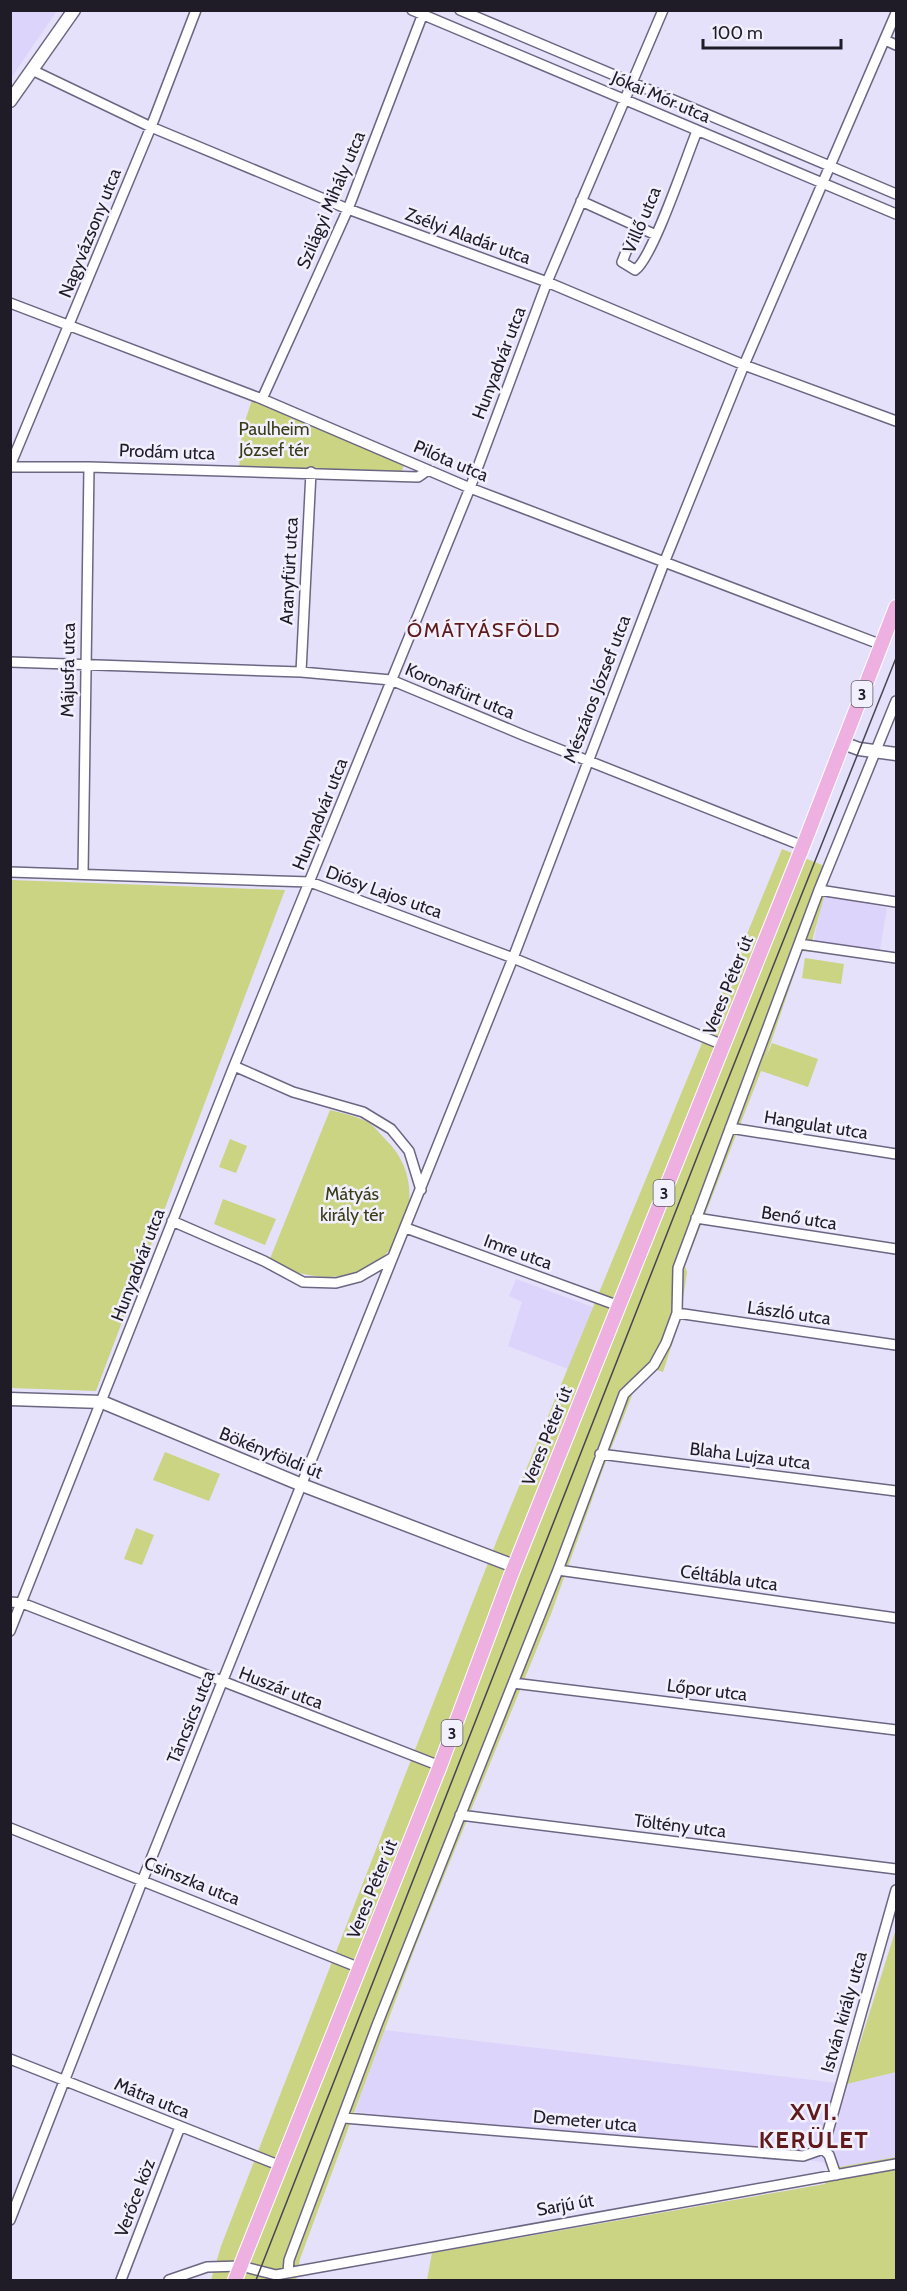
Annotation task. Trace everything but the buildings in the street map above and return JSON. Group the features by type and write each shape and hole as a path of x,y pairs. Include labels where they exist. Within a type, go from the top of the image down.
{"main road":[{"name":"Veres Péter út","path":"235,2280 440,1766 514,1566 897,607"}],"street":[{"path":"10,101 74,10"},
{"name":"Nagyvázsony utca","path":"10,467 151,127 196,10"},
{"name":"Jókai Mór utca","path":"412,10 424,13 697,131 897,214"},
{"name":"Jókai Mór utca","path":"460,10 897,194"},
{"name":"Hunyadvár utca","path":"10,1631 234,1066 470,488 547,282 623,99 663,10"},
{"name":"Szilágyi Mihály utca","path":"262,399 348,209 424,13"},
{"name":"Mészáros József utca","path":"406,1228 513,958 664,563 744,364 897,13"},
{"path":"885,40 897,45"},
{"name":"Zsélyi Aladár utca","path":"32,70 151,127 348,209 547,282 744,364 897,421"},
{"name":"Villő utca","path":"636,227 622,262 627,268 635,270 642,266 656,235 697,131"},
{"path":"581,201 656,235"},
{"name":"Pilóta utca","path":"10,303 262,399 470,488 882,645"},
{"name":"Prodám utca","path":"10,467 311,472 418,477 428,470"},
{"name":"Májusfa utca","path":"83,874 84,664 89,467"},
{"name":"Aranyfürt utca","path":"301,672 311,472"},
{"name":"Koronafürt utca","path":"10,662 301,672 391,680 803,846"},
{"path":"288,2272 288,2260 460,1815 558,1570 624,1394 654,1365 677,1313 678,1268 819,891 897,701"},
{"path":"843,743 859,749 897,754"},
{"name":"Diósy Lajos utca","path":"10,872 310,882 513,958 723,1045"},
{"path":"819,891 897,902"},
{"path":"799,944 897,958"},
{"path":"234,1066 293,1092 363,1112 391,1129 409,1151 421,1190"},
{"name":"Hangulat utca","path":"730,1128 897,1154"},
{"name":"Benő utca","path":"696,1218 897,1250"},
{"path":"172,1221 303,1282 336,1283 359,1277 392,1258"},
{"name":"Imre utca","path":"406,1228 619,1306"},
{"name":"Táncsics utca","path":"10,2220 143,1879 406,1228"},
{"name":"László utca","path":"677,1313 897,1345"},
{"name":"Bökényföldi út","path":"10,1399 102,1402 302,1485 514,1566"},
{"name":"Blaha Lujza utca","path":"600,1454 897,1491"},
{"name":"Céltábla utca","path":"558,1570 897,1618"},
{"name":"Huszár utca","path":"10,1602 22,1603 222,1683 440,1766"},
{"name":"Lőpor utca","path":"513,1683 897,1730"},
{"name":"Töltény utca","path":"460,1815 897,1869"},
{"name":"Csinszka utca","path":"10,1828 143,1879 360,1968"},
{"name":"István király utca","path":"823,2149 897,1890"},
{"name":"Mátra utca","path":"10,2060 281,2166"},
{"name":"Demeter utca","path":"344,2118 802,2156 823,2149"},
{"name":"Verőce köz","path":"121,2280 180,2127"},
{"path":"823,2149 829,2155 836,2175"},
{"name":"Sarjú út","path":"169,2280 207,2267 241,2266 269,2275 288,2272 897,2164"}],"shaded area":[{"path":"10,11 57,11 11,78"},
{"path":"823,895 887,908 880,950 814,940"},
{"path":"516,1279 593,1307 568,1369 508,1346 522,1302 509,1296"},
{"path":"384,2030 847,2084 896,2072 896,2157 828,2169 823,2162 355,2112"}],"green space":[{"name":"Paulheim József tér","path":"253,397 405,462 401,474 239,470 242,430"},
{"path":"782,849 832,869 813,937 812,952 802,951 766,1057 772,1043 818,1059 808,1087 761,1071 685,1266 687,1272 680,1320 663,1372 657,1370 635,1388 551,1614 416,1945 300,2259 296,2280 211,2280 221,2246 497,1540"},
{"path":"11,880 285,890 96,1391 11,1388"},
{"path":"805,958 844,964 841,984 802,978"},
{"name":"Mátyás király tér","path":"330,1110 362,1119 376,1129 396,1152 403,1165 410,1193 409,1207 399,1235 382,1258 363,1271 327,1277 292,1271 269,1261"},
{"path":"230,1139 247,1146 236,1173 219,1167"},
{"path":"223,1199 276,1219 265,1245 214,1224"},
{"path":"165,1452 220,1474 209,1501 153,1480"},
{"path":"136,1528 154,1535 142,1565 124,1559"},
{"path":"896,1929 896,2072 847,2084"},
{"path":"896,2157 896,2280 427,2280 432,2253 825,2184 828,2169"}],"tram line":[{"path":"256,2280 701,1147 896,658"}],"district":[{"name":"ÓMÁTYÁSFÖLD","path":"484,630"},
{"name":"XVI. KERÜLET","path":"814,2126"}]}
